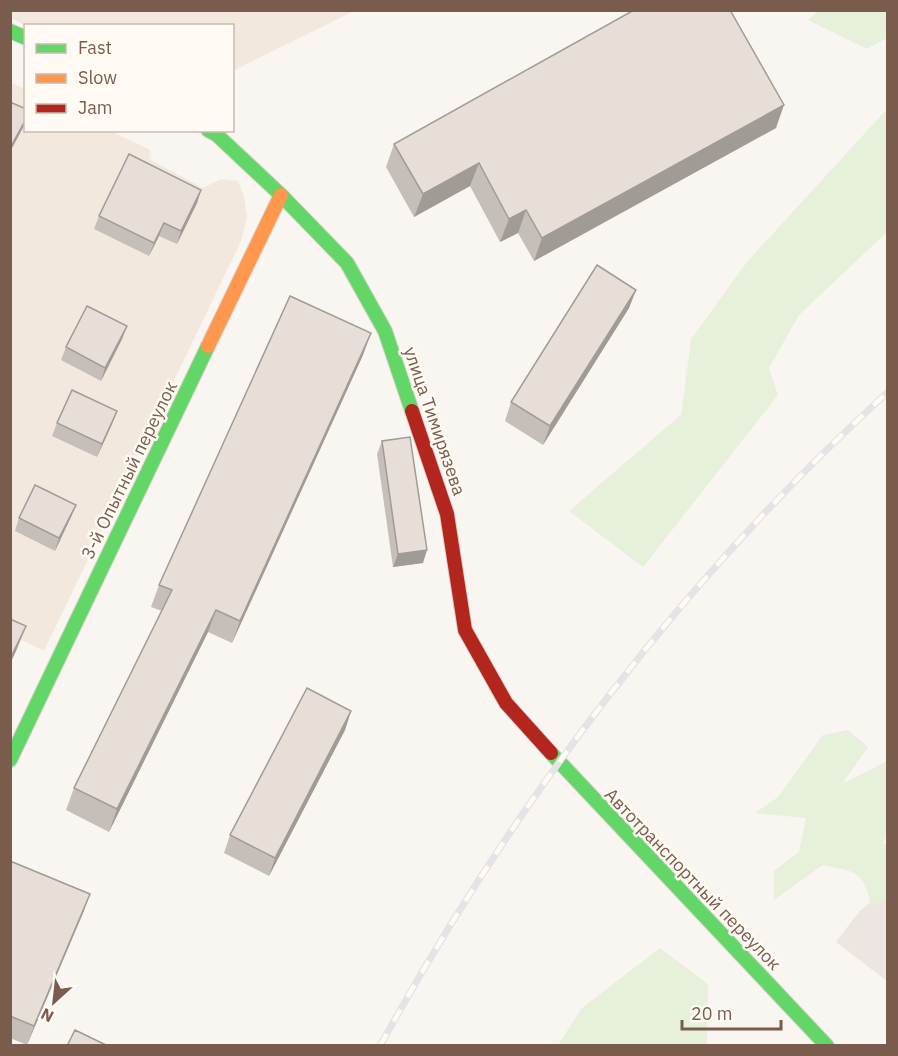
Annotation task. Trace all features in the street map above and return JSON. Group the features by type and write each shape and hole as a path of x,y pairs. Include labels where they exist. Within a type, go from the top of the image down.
{"main road":[{"path":"10,31 24,37"},
{"name":"улица Тимирязева","path":"212,132 281,195 346,263 385,331 447,514 465,630 506,703 558,762"},
{"name":"3-й Опытный переулок","path":"10,760 281,195"},
{"name":"Автотранспортный переулок","path":"558,762 827,1046"}],"shaded area":[{"path":"10,11 354,11 234,71 234,24 24,25 11,18"},
{"path":"10,82 24,89 24,132 112,132 150,150 151,160 203,188 221,179 238,181 244,197 247,216 242,239 44,651 11,635"},
{"path":"887,888 887,981 836,942 859,912"}],"green space":[{"path":"819,11 887,11 887,38 867,49 808,20"},
{"path":"887,109 887,232 799,315 769,368 778,395 643,567 569,511 681,415 691,339 747,262"},
{"path":"848,730 868,747 842,784 887,761 888,831 883,844 887,843 887,899 871,906 865,886 857,875 843,869 823,865 774,900 774,871 799,852 806,818 755,813 778,797 823,735"},
{"path":"660,948 708,984 707,1045 558,1045 582,1008"}],"building":[{"path":"634,10 730,10 784,105 542,238 526,210 509,219 479,163 423,194 394,144"},
{"path":"10,102 24,108 24,123 10,148"},
{"path":"129,154 201,190 181,231 164,223 154,243 99,216"},
{"path":"597,265 636,290 550,426 511,402"},
{"path":"290,296 371,333 240,621 216,610 117,809 74,788 172,590 159,585"},
{"path":"87,306 127,326 105,368 66,347"},
{"path":"72,390 117,411 102,444 57,423"},
{"path":"410,437 427,550 398,554 382,441"},
{"path":"35,485 76,505 59,538 19,518"},
{"path":"10,619 26,626 11,657 10,657"},
{"path":"307,688 351,711 275,858 230,835"},
{"path":"10,861 90,894 34,1026 10,1016"},
{"path":"75,1030 108,1046 67,1046"}],"railway":[{"path":"380,1046 432,956 487,868 545,782 607,698 672,617 741,539 813,464 888,392"}],"traffic: fast":[{"path":"10,31 24,37"},
{"path":"212,132 281,195 347,263 385,331 412,411"},
{"path":"10,760 208,346"},
{"path":"551,753 827,1046"}],"traffic: slow":[{"path":"208,346 281,195"}],"traffic: jam":[{"path":"412,411 447,514 465,630 506,703 551,753"}]}
